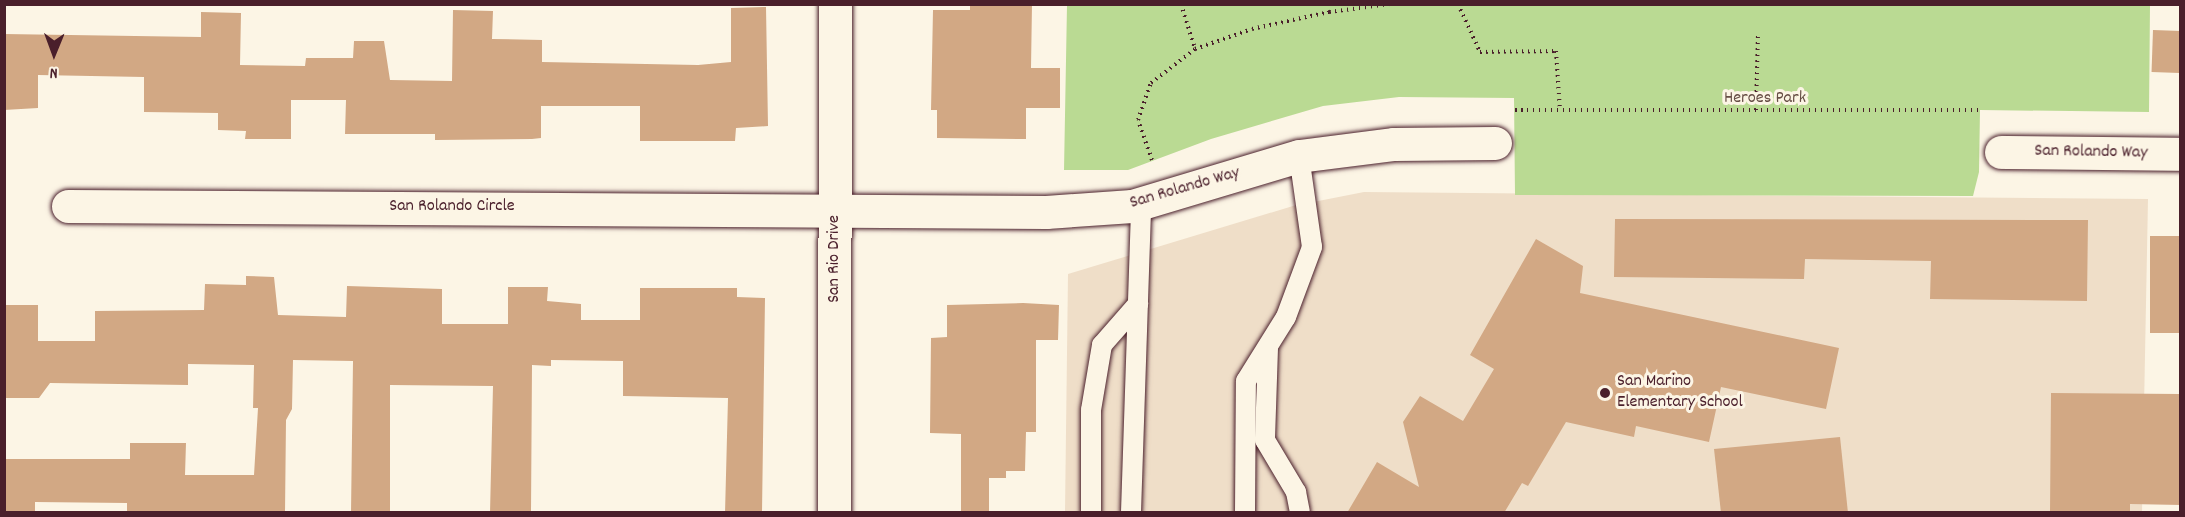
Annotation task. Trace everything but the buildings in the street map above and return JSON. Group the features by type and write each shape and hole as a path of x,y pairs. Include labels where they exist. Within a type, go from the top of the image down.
{"street":[{"name":"San Rio Drive","path":"834,513 835,4"},
{"name":"San Rolando Way","path":"836,208 1046,212 1141,203 1299,156 1394,144 1495,143"},
{"name":"San Rolando Way","path":"2001,152 2181,154"},
{"name":"San Rolando Circle","path":"68,206 836,208"}],"lane":[{"path":"1245,513 1246,381 1286,317 1312,247 1299,156"},
{"path":"1131,513 1141,203"},
{"path":"1091,513 1090,410 1102,345 1138,304"},
{"path":"1269,345 1265,440 1296,492 1300,513"}],"path":[{"path":"1181,4 1195,49"},
{"path":"1329,4 1329,12"},
{"path":"1152,160 1138,120 1151,83 1195,49 1252,29 1329,12 1391,4"},
{"path":"1458,4 1480,52 1556,51 1560,110"},
{"path":"1756,110 1758,33"},
{"path":"1515,110 1980,110"}],"shaded area":[{"name":"San Marino Elementary School","path":"1364,192 2148,199 2142,512 1065,512 1068,274 1293,206"}],"green space":[{"name":"Heroes Park","path":"1067,5 2150,5 2149,112 1980,110 1979,172 1973,196 1515,195 1514,98 1399,97 1323,106 1211,139 1128,170 1064,170"}],"place":[{"name":"San Marino Elementary School","path":"1605,393"}]}
